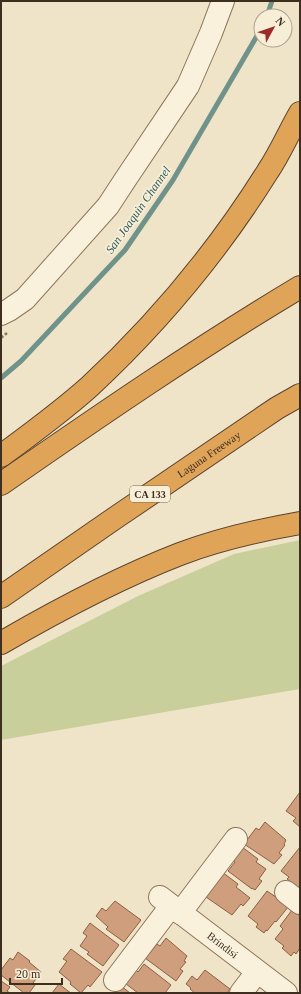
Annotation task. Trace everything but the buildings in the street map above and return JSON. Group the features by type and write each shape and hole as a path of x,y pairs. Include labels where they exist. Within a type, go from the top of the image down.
{"highway":[{"path":"1,456 55,415 87,388 152,325 182,290 242,211 269,170 300,113"},
{"path":"1,484 232,328 300,287"},
{"name":"Laguna Freeway","path":"1,597 115,518 300,395"},
{"path":"1,643 76,602 127,577 180,554 233,537 300,522"}],"street":[{"path":"1,314 25,299 108,206 188,86 212,33 223,1"},
{"path":"115,980 170,905 236,839"},
{"name":"Brindisi","path":"170,905 286,993"},
{"path":"242,993 257,972"}],"green space":[{"path":"300,540 300,689 1,740 1,666 138,596 234,554"}],"waterway":[{"name":"San Joaquin Channel","path":"270,8 272,1"},
{"name":"San Joaquin Channel","path":"1,378 21,361 125,250 173,180 253,43"}]}
